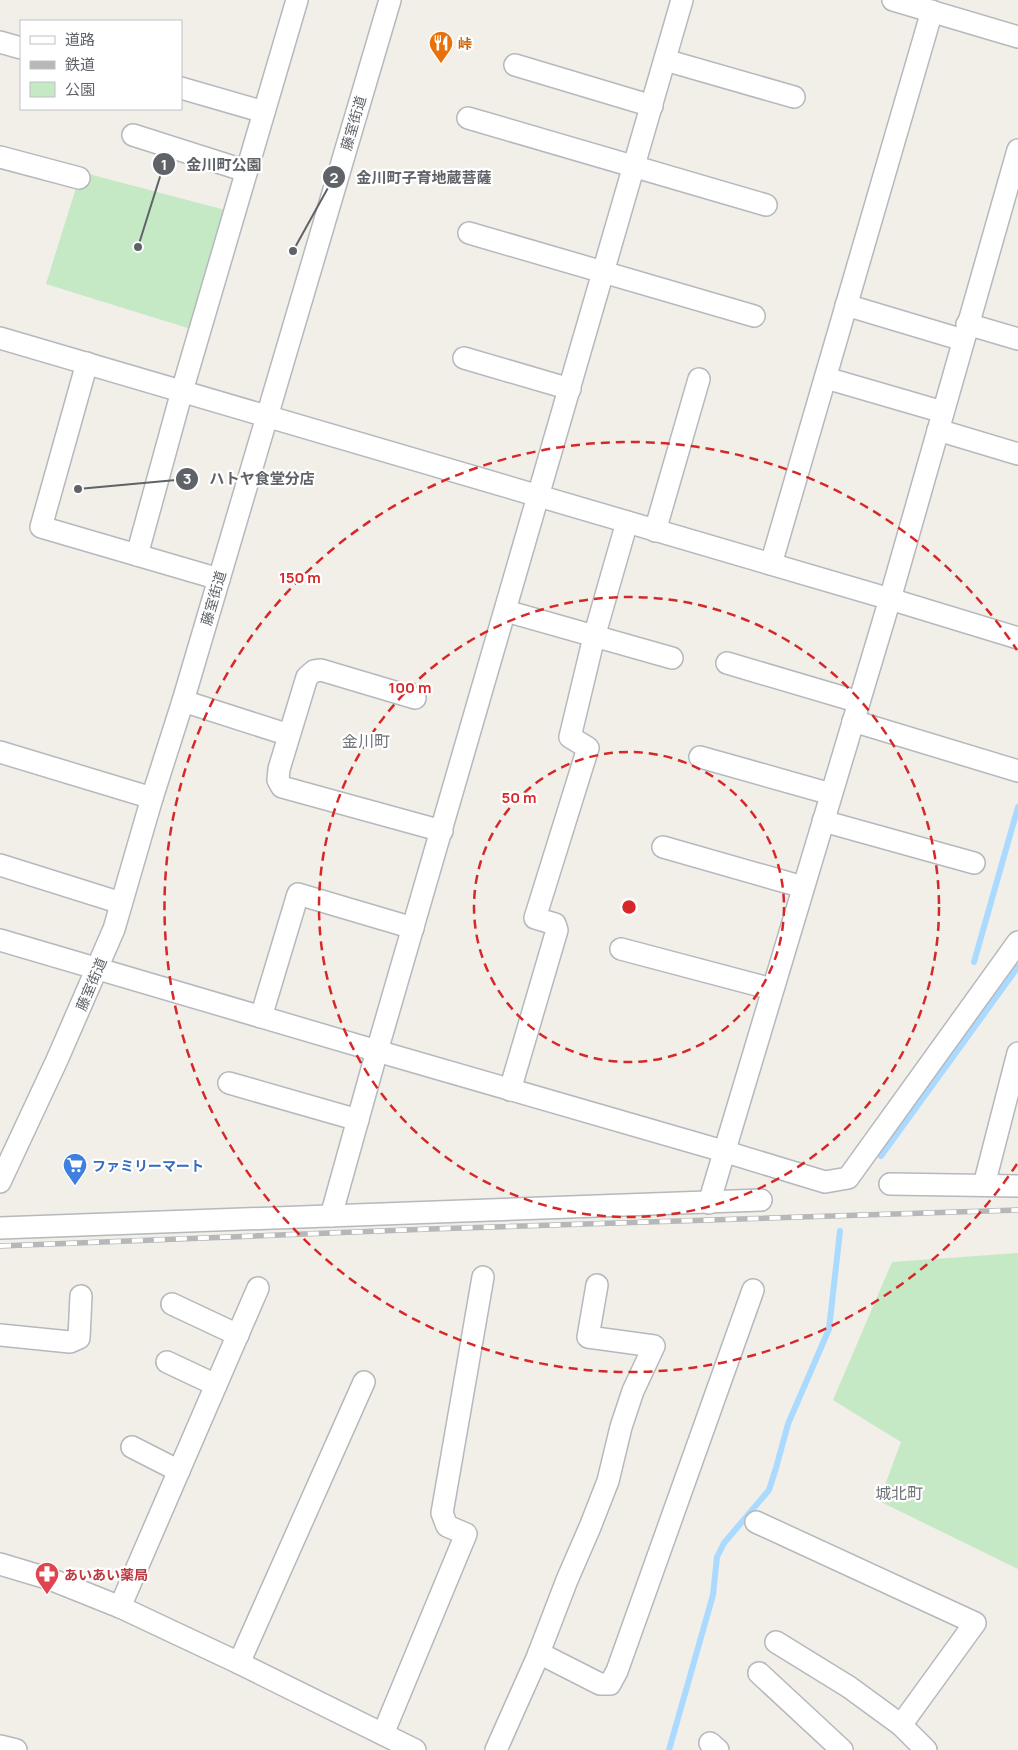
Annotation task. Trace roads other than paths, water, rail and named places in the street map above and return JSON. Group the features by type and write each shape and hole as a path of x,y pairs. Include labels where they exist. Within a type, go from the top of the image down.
{"street":[{"name":"藤室街道","path":"0,1182 57,1060 114,929 390,0"},
{"path":"331,1216 682,0"},
{"path":"893,0 1018,38"},
{"path":"137,555 182,391 264,112 291,2"},
{"path":"772,564 932,11"},
{"path":"0,42 20,48"},
{"path":"665,60 794,97"},
{"path":"515,65 652,106"},
{"path":"182,88 264,112"},
{"path":"468,118 766,205"},
{"path":"133,135 246,171"},
{"path":"709,1203 723,1151 890,599 1018,150"},
{"path":"0,157 79,178"},
{"path":"469,233 754,316"},
{"path":"846,306 965,332 1018,339"},
{"path":"0,338 1018,638"},
{"path":"464,358 570,389"},
{"path":"87,364 41,527 219,580"},
{"path":"826,378 940,421 1018,454"},
{"path":"656,530 699,379"},
{"path":"510,1090 557,930 555,924 535,918 588,748 570,737 594,637 627,522"},
{"path":"506,611 672,658"},
{"path":"727,663 1018,771"},
{"path":"415,698 321,670 314,671 307,677 279,769 278,780 282,787 442,831"},
{"path":"183,701 290,735"},
{"path":"0,752 152,798"},
{"path":"700,756 831,794"},
{"path":"823,821 974,863"},
{"path":"663,847 803,887"},
{"path":"0,865 121,903"},
{"path":"262,1017 298,894 413,928"},
{"path":"0,940 825,1182 848,1178 1018,942"},
{"path":"621,949 772,989"},
{"path":"984,1185 1018,1053"},
{"path":"229,1083 358,1120"},
{"path":"890,1184 1018,1186"},
{"path":"0,1228 761,1200"},
{"path":"383,1734 466,1534 446,1526 442,1513 483,1277"},
{"path":"496,1750 539,1653 608,1481 633,1391 654,1346 588,1337 597,1285"},
{"path":"120,1607 258,1288"},
{"path":"539,1653 600,1684 610,1684 617,1671 753,1290"},
{"path":"0,1335 70,1342 79,1338 81,1296"},
{"path":"172,1304 238,1335"},
{"path":"168,1362 216,1385"},
{"path":"239,1663 364,1382"},
{"path":"132,1447 179,1470"},
{"path":"756,1522 975,1623 901,1726"},
{"path":"0,1564 50,1579 120,1607 239,1663 415,1750"},
{"path":"776,1642 850,1687 901,1726 926,1750"},
{"path":"759,1673 832,1747"},
{"path":"0,1746 16,1750"}],"waterway":[{"path":"974,962 1018,807"},
{"path":"881,1156 1018,967"},
{"path":"669,1750 713,1595 717,1557 724,1543 769,1490 788,1424 829,1329 840,1231"}],"railway":[{"path":"0,1246 430,1229 1018,1210"}],"place":[{"name":"峠","path":"441,64"},
{"name":"金川町公園","path":"138,247"},
{"name":"金川町子育地蔵菩薩","path":"293,251"},
{"name":"ハトヤ食堂分店","path":"78,489"},
{"name":"ファミリーマート","path":"75,1186"},
{"name":"あいあい薬局","path":"47,1595"}],"district":[{"name":"金川町","path":"366,741"},
{"name":"城北町","path":"899,1493"}]}
